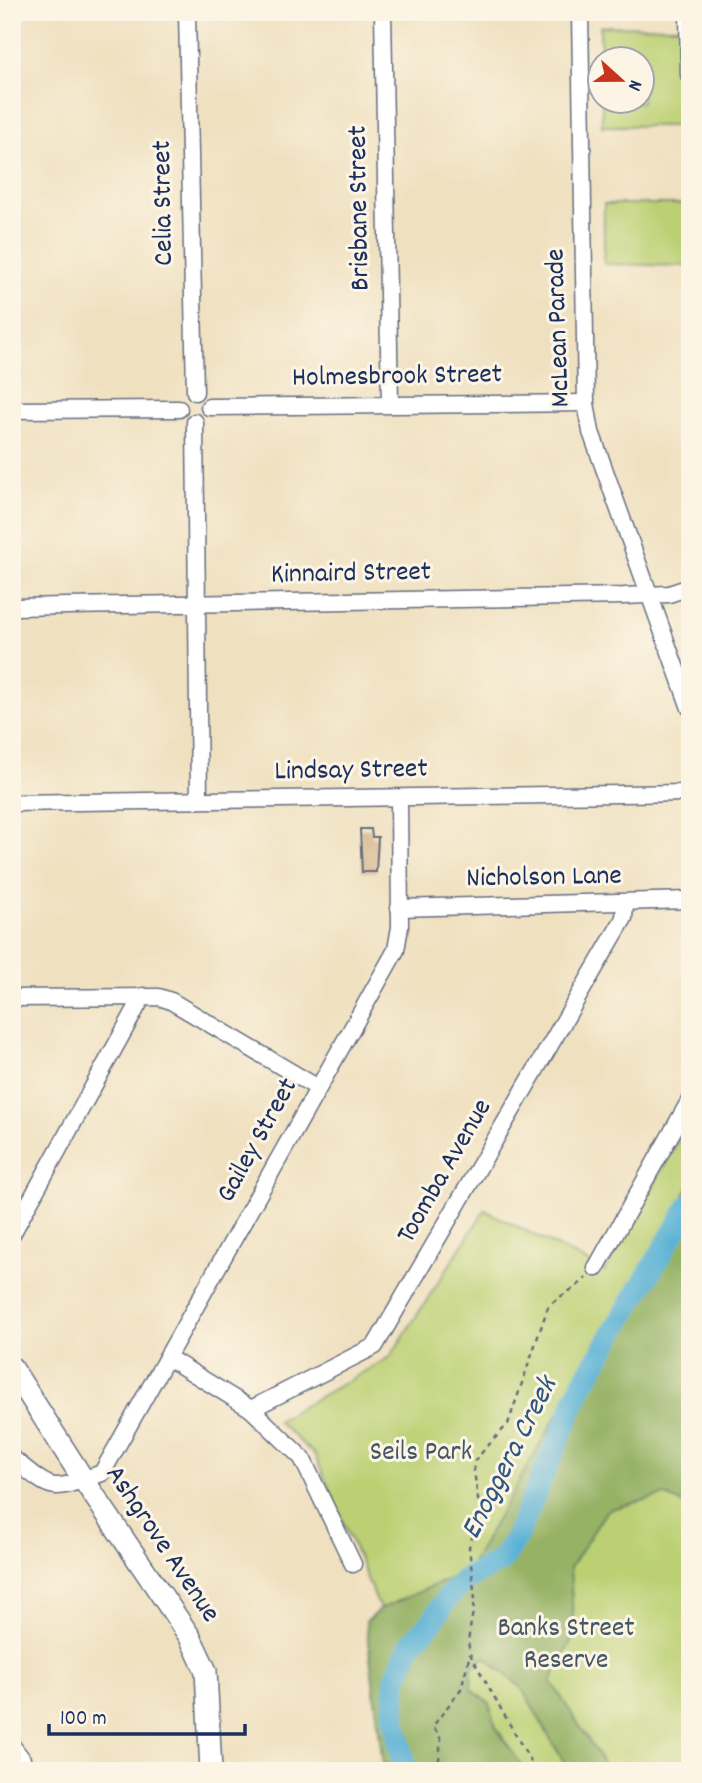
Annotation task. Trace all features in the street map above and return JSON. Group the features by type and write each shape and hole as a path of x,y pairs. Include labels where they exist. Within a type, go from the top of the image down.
{"main road":[{"name":"Ashgrove Avenue","path":"12,1368 190,1637 200,1657 208,1686 212,1771"}],"street":[{"name":"Celia Street","path":"187,12 195,392"},
{"name":"Brisbane Street","path":"383,12 390,404"},
{"name":"McLean Parade","path":"580,12 586,403 591,432 690,708"},
{"path":"688,12 689,75"},
{"path":"195,392 205,397 209,407 204,418 195,422 185,418 179,409 183,397 195,392"},
{"name":"Holmesbrook Street","path":"209,407 586,403"},
{"path":"12,410 179,409"},
{"path":"195,422 199,800"},
{"name":"Kinnaird Street","path":"12,607 669,594 690,587"},
{"name":"Lindsay Street","path":"12,803 690,793"},
{"name":"Gailey Street","path":"83,1479 102,1473 396,950 400,927 399,798"},
{"name":"Nicholson Lane","path":"399,908 690,900"},
{"name":"Toomba Avenue","path":"251,1409 375,1346 624,918 625,903"},
{"path":"12,1234 143,996"},
{"path":"12,998 159,997 318,1088"},
{"path":"596,1268 690,1100"},
{"path":"167,1357 251,1409 302,1458 354,1564"},
{"path":"12,1458 44,1483 55,1488 83,1479"},
{"path":"12,1746 22,1759 23,1771"}],"path":[{"path":"536,1771 470,1654 468,1640 475,1583 469,1547 480,1513 475,1460 508,1424 548,1307 558,1296 578,1286 596,1268"},
{"path":"438,1771 441,1739 433,1726 461,1689 470,1654"}],"green space":[{"path":"600,26 690,27 690,164 686,164 684,126 602,126 602,116 656,116 656,46 601,46"},
{"path":"604,204 690,204 690,266 604,264"},
{"name":"Seils Park","path":"690,1120 690,1771 384,1771 366,1622 380,1609 315,1455 277,1421 390,1357 485,1210 605,1271"},
{"name":"Banks Street Reserve","path":"690,1185 690,1507 664,1495 607,1510 570,1568 574,1635 551,1681 608,1771 569,1771 521,1687 485,1657 472,1667 471,1689 489,1703 496,1727 525,1771 384,1771 366,1622 380,1609 467,1571"}],"building":[{"path":"360,829 371,829 372,837 378,837 376,872 362,872"}],"waterway":[{"name":"Enoggera Creek","path":"405,1771 394,1715 396,1678 411,1643 432,1622 447,1598 464,1580 503,1559 516,1537 582,1385 690,1205"}]}
